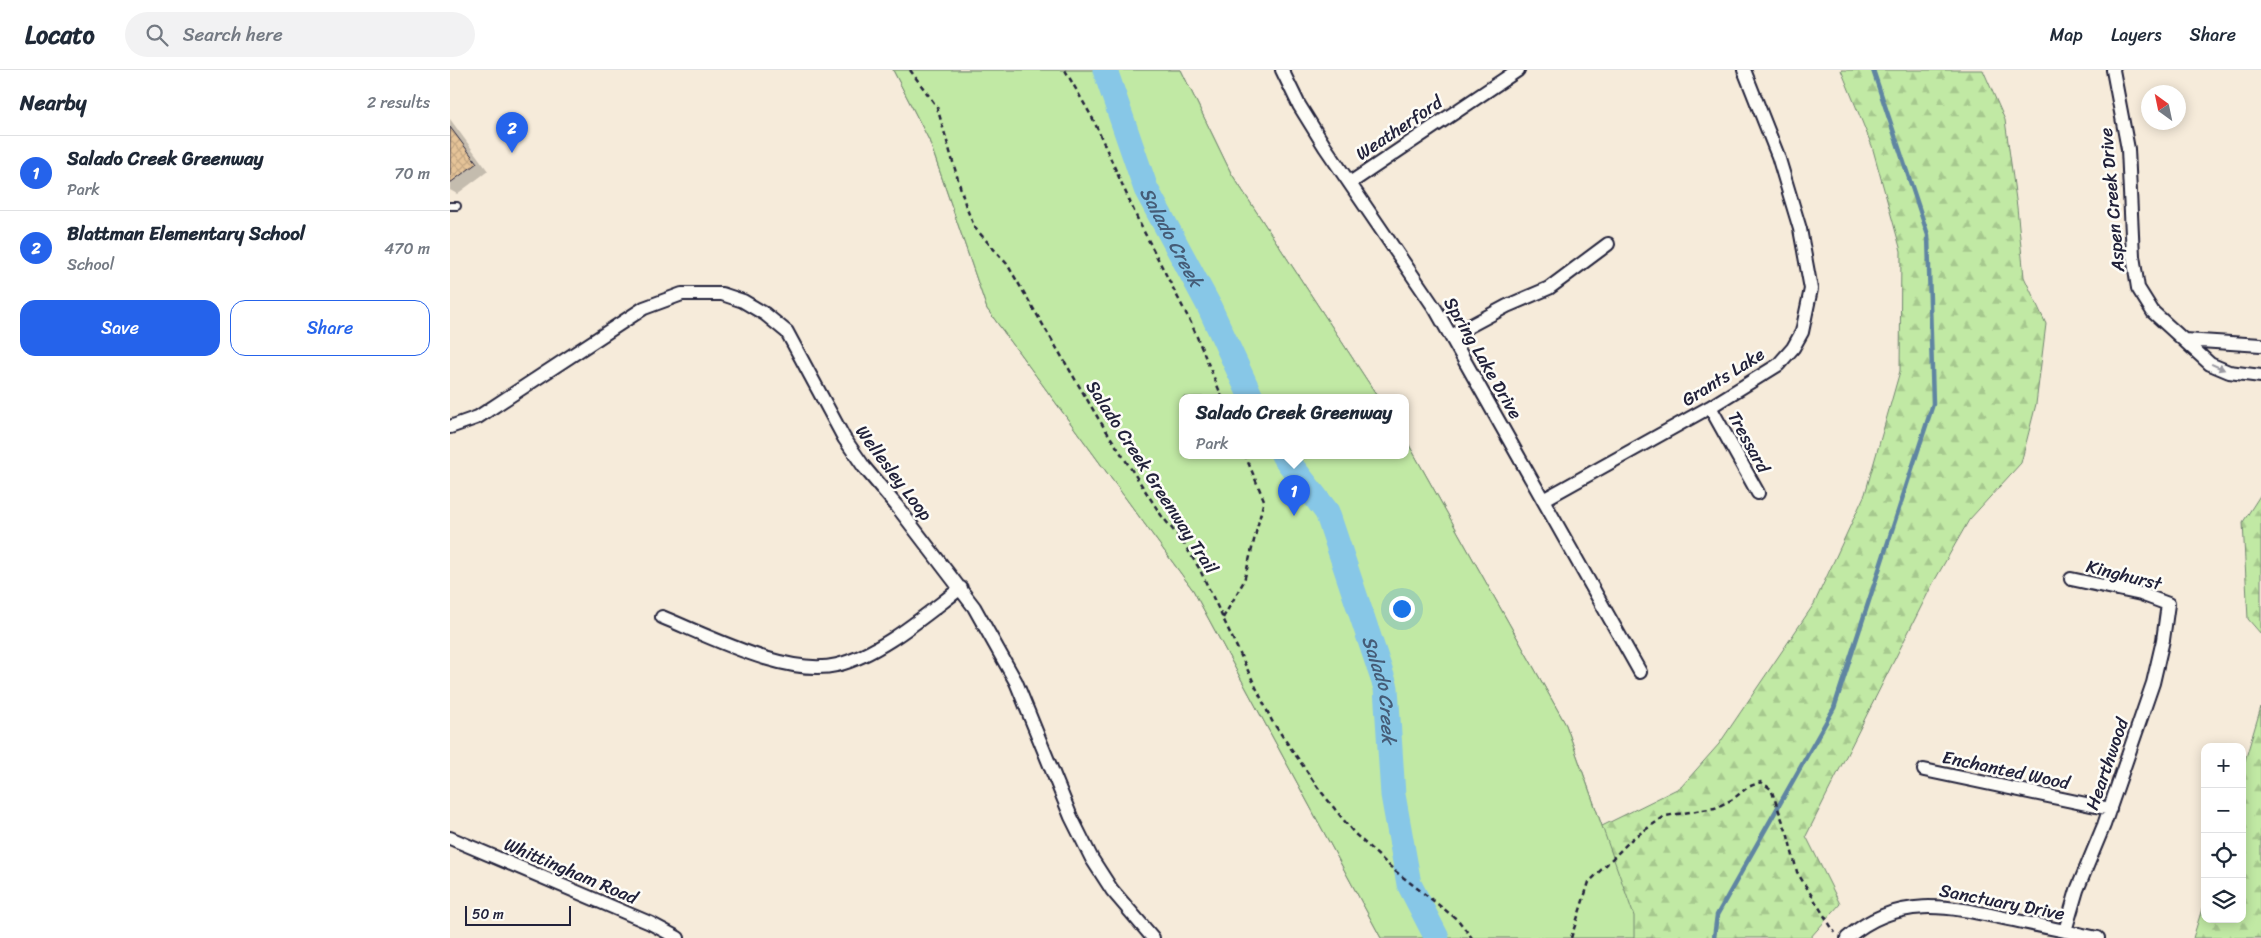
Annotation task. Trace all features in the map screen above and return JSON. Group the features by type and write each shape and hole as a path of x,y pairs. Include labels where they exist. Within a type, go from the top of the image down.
{"street":[{"name":"Spring Lake Drive","path":"1282,70 1299,105 1416,280 1450,336 1640,672"},
{"name":"Weatherford","path":"1350,183 1518,70"},
{"name":"Grants Lake","path":"1543,500 1710,407 1778,365 1793,348 1802,332 1811,289 1800,229 1791,196 1744,70"},
{"name":"Aspen Creek Drive","path":"2113,70 2128,149 2132,256 2138,288 2153,312 2210,364 2229,372 2261,376"},
{"path":"1450,336 1507,306 1549,288 1608,244"},
{"name":"Wellesley Loop","path":"450,427 478,416 644,308 682,294 722,294 743,301 765,314 787,332 844,438 864,467 960,588 994,640 1016,682 1070,817 1092,859 1122,902 1153,938"},
{"path":"2185,340 2261,345"},
{"name":"Tressard","path":"1710,407 1758,493"},
{"name":"Kinghurst","path":"2071,580 2141,594 2168,604"},
{"path":"662,616 780,663 805,666 836,665 861,656 886,641 960,588"},
{"name":"Hearthwood","path":"2065,931 2077,890 2110,809 2153,683 2164,640 2168,604"},
{"name":"Enchanted Wood","path":"1924,770 2110,809"},
{"name":"Whittingham Road","path":"450,838 650,923 678,938"},
{"name":"Sanctuary Drive","path":"1847,938 1862,926 1887,914 1926,905 1953,907 2098,938"}],"path":[{"name":"Salado Creek Greenway Trail","path":"910,70 937,108 966,207 976,228 1008,264 1098,418 1161,515 1182,541 1199,568 1272,721 1319,789 1354,833 1395,871 1458,920 1472,938"},
{"path":"1065,70 1094,119 1138,220 1192,325 1221,394"},
{"path":"1223,618 1244,580 1264,500 1247,459"},
{"path":"1571,938 1589,882 1632,838 1665,816 1715,808 1733,799 1748,787 1761,782 1771,789 1797,872 1838,938"}],"green space":[{"path":"893,70 1181,70 1231,173 1376,394 1179,394 1179,459 1409,459 1409,445 1566,725 1602,826 1681,787 1719,744 1814,604 1865,494 1900,371 1901,251 1872,146 1841,70 1983,70 2005,120 2024,277 2046,324 2036,404 2021,463 1969,520 1932,585 1806,836 1840,904 1810,938 1381,938 1193,590 987,309 929,140"},
{"path":"893,70 1181,70 1231,173 1376,394 1179,394 1179,459 1409,459 1409,445 1566,725 1634,916 1634,938 1381,938 1193,590 987,309 929,140"},
{"path":"2261,494 2261,634 2248,619 2243,522"},
{"path":"2261,707 2261,938 2193,938 2201,912 2201,923 2246,923 2246,758"}],"building":[{"path":"450,127 477,163 450,183"}],"waterway":[{"name":"Salado Creek","path":"1105,70 1146,189 1208,304 1250,394"},
{"path":"1714,938 1717,915 1834,708 1933,404 1928,235 1873,70"},
{"name":"Salado Creek","path":"1286,459 1327,512 1386,688 1393,795 1409,884 1437,938"}],"place":[{"name":"Blattman Elementary School","path":"512,153"},
{"name":"Salado Creek Greenway","path":"1294,516"}]}
